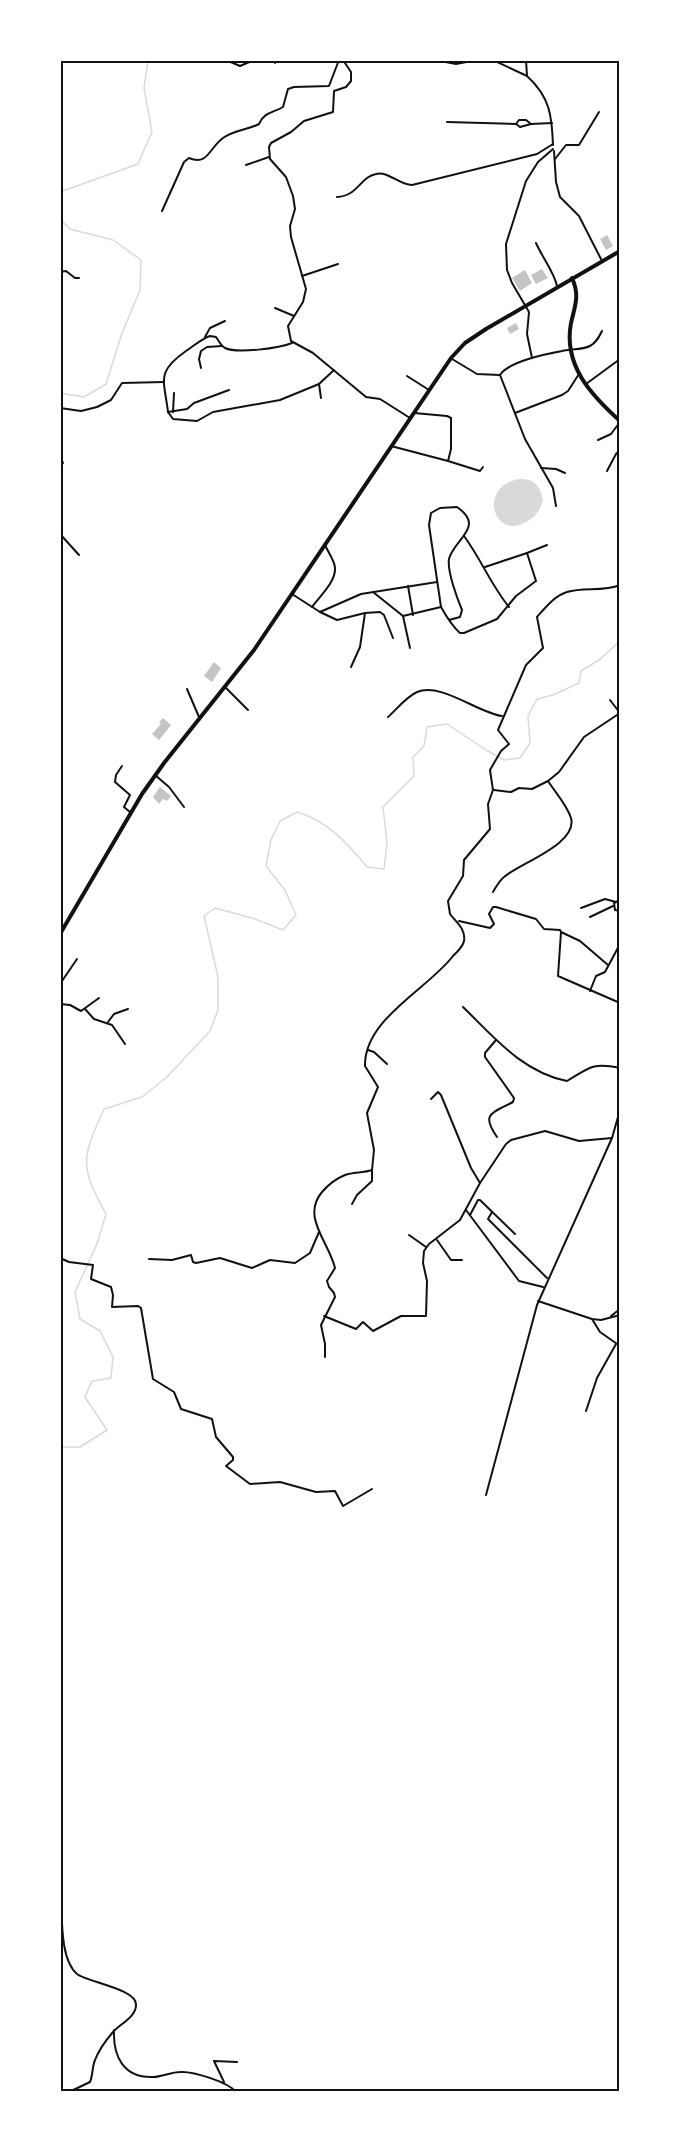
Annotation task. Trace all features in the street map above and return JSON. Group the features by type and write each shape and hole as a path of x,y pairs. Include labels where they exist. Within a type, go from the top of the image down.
{"main road":[{"path":"60,934 130,813 292,594 451,358 474,337 620,251"},
{"path":"572,278 577,298 570,330 570,350 584,385 620,421"}],"street":[{"path":"203,60 211,60"},
{"path":"226,60 238,66 254,60"},
{"path":"162,211 184,162 189,158 204,160 221,139 235,131 259,124 262,117 283,107 288,89 329,86 339,60"},
{"path":"343,60 351,72 351,81 348,86 334,91 333,112 304,121 291,132 273,141 269,147 270,157 291,187 295,208 290,226 291,237 306,292 288,329 293,342 305,347 366,397 380,399 410,418"},
{"path":"435,60 456,64 477,60"},
{"path":"492,60 527,76 544,95 552,123 556,182 560,197 579,216 602,261"},
{"path":"526,60 527,76"},
{"path":"555,159 566,145 579,145 599,112"},
{"path":"516,124 521,120 531,124 552,123"},
{"path":"447,122 516,124 525,128 531,124"},
{"path":"337,197 350,195 374,174 383,174 402,184 412,185 537,154 553,144"},
{"path":"532,358 527,334 529,315 507,270 506,244 520,196 529,175 538,162 554,149"},
{"path":"246,165 270,157"},
{"path":"537,243 557,287"},
{"path":"302,276 338,264"},
{"path":"60,272 80,278"},
{"path":"275,308 294,316"},
{"path":"203,339 210,328 225,321"},
{"path":"500,375 505,369 532,358 591,345 602,331"},
{"path":"222,346 216,337 210,336 167,366 164,382 168,412 172,419 197,421 213,412 280,400 319,384 334,370"},
{"path":"203,339 207,347"},
{"path":"201,368 200,353 207,347 222,346 237,350 278,347 293,342"},
{"path":"451,358 477,374 500,375"},
{"path":"584,385 620,359"},
{"path":"516,413 562,395 568,391 579,374"},
{"path":"500,375 525,439 553,488 556,506"},
{"path":"407,376 429,390"},
{"path":"60,408 89,410 109,401 123,383 164,382"},
{"path":"319,384 321,398"},
{"path":"168,412 188,409 194,403 229,390"},
{"path":"173,412 174,393"},
{"path":"414,413 451,418 451,449 448,461"},
{"path":"598,440 611,434 620,421"},
{"path":"391,447 480,471 483,467"},
{"path":"607,471 620,450"},
{"path":"60,457 63,461 60,467"},
{"path":"541,468 556,469 565,473"},
{"path":"449,620 458,618 461,613 449,562 469,523 465,514 458,507 440,508 430,514 429,525 441,607 449,620 458,632 465,633 497,619 516,597 536,582 527,553"},
{"path":"60,534 79,555"},
{"path":"464,536 485,567 496,590 509,607"},
{"path":"312,607 327,587 335,571 335,565 325,545"},
{"path":"485,567 547,545"},
{"path":"320,612 355,596 437,582"},
{"path":"608,965 580,940 560,930 544,929 536,919 495,906 489,914 494,924 490,928 459,921 450,915 448,901 463,876 464,860 490,830 488,804 493,790 490,770 501,751 509,744 498,731 502,716 526,665 543,648 537,617 551,602 567,592 608,589 620,585"},
{"path":"408,586 413,615"},
{"path":"374,592 403,616 410,648"},
{"path":"292,594 337,620 374,611 384,614 393,638"},
{"path":"403,616 441,607"},
{"path":"351,667 360,647 366,613"},
{"path":"225,687 248,710"},
{"path":"187,689 200,718"},
{"path":"388,717 414,694 426,690 442,693 489,714 502,716"},
{"path":"493,790 511,792 519,788 532,789 548,782 559,772 584,737 620,713 610,700"},
{"path":"122,766 116,775 115,782 130,795 124,807 130,813"},
{"path":"156,775 170,787 184,807"},
{"path":"493,892 505,876 538,857 569,834 570,815 548,782"},
{"path":"581,908 601,899 616,902"},
{"path":"590,917 620,900"},
{"path":"613,906 620,911"},
{"path":"352,1204 357,1195 372,1181 374,1150 368,1113 378,1087 365,1068 374,1034 393,1012 447,965 463,945 464,937 459,921"},
{"path":"561,932 558,976 620,1003"},
{"path":"590,991 596,976 604,973 620,944"},
{"path":"60,984 77,959"},
{"path":"60,1004 70,1005 80,1011 99,998"},
{"path":"463,1007 520,1062 564,1081 594,1065 620,1068"},
{"path":"85,1009 94,1019 108,1022 124,1044"},
{"path":"108,1022 114,1014 128,1009"},
{"path":"496,1040 485,1053 485,1057 514,1098 513,1102 488,1118 488,1123 496,1137"},
{"path":"369,1051 387,1064"},
{"path":"431,1099 438,1092 441,1095 471,1168 480,1182"},
{"path":"486,1495 538,1301 612,1138 620,1110"},
{"path":"324,1316 356,1329 363,1322 373,1331 401,1316 426,1316 427,1281 423,1259 426,1247 458,1222 498,1154 511,1140 547,1131 579,1141 612,1138"},
{"path":"325,1357 325,1344 320,1327 334,1297 327,1281 335,1268 313,1210 315,1201 332,1182 344,1176 372,1170"},
{"path":"470,1215 480,1199 515,1234"},
{"path":"466,1210 519,1281 543,1287"},
{"path":"492,1212 487,1218 547,1278"},
{"path":"497,1229 504,1222"},
{"path":"149,1259 172,1260 191,1255 194,1262 220,1258 252,1268 272,1260 288,1264 295,1263 310,1253 319,1230"},
{"path":"409,1235 426,1247"},
{"path":"436,1239 451,1260 462,1260"},
{"path":"60,1258 69,1262 93,1264 91,1279 112,1287 111,1307 139,1306 141,1308 153,1379 176,1394 181,1409 212,1419 216,1437 233,1457 233,1460 226,1466 243,1480 256,1484 280,1482 316,1492 335,1491 343,1506 372,1489"},
{"path":"538,1301 592,1319 601,1320 620,1315"},
{"path":"611,1317 620,1309"},
{"path":"586,1412 597,1378 618,1345 600,1332 592,1319"},
{"path":"60,1885 64,1948 70,1965 79,1975 109,1985 130,1995 136,2001 133,2013 114,2030 96,2057 90,2082 69,2092"},
{"path":"114,2030 118,2059 134,2073 150,2077 183,2072 225,2084 236,2092"},
{"path":"225,2084 214,2061 237,2062"}],"shaded area":[{"path":"520,479 530,480 536,484 542,495 542,504 535,515 526,522 515,526 505,524 494,510 494,500 498,491 507,483"}],"building":[{"path":"607,235 613,246 606,250 600,239"},
{"path":"542,269 548,278 536,284 531,275"},
{"path":"525,270 532,283 520,291 512,278"},
{"path":"516,323 519,329 510,334 507,328"},
{"path":"214,662 221,668 212,682 204,676"},
{"path":"163,718 171,725 159,740 152,734"},
{"path":"160,787 171,796 167,801 163,799 159,804 153,797"}],"waterway":[{"path":"60,192 138,164 152,132 144,88 148,60"},
{"path":"60,219 70,229 113,240 141,260 140,290 122,333 106,384 84,397 60,393"},
{"path":"60,1447 80,1447 107,1430 85,1397 92,1381 111,1378 113,1357 100,1331 80,1319 75,1292 97,1244 106,1214 97,1198 88,1172 87,1162 91,1139 104,1109 142,1097 167,1077 210,1031 218,1010 218,977 204,916 215,908 252,918 283,930 296,915 285,890 266,866 271,840 280,821 297,812 327,827 344,841 367,867 384,869 387,843 383,807 414,776 413,757 424,746 427,727 447,724 504,760 520,758 530,743 528,716 537,699 553,695 579,683 581,671 599,660 620,641"},
{"path":"60,1629 62,1670 60,1675"}]}
